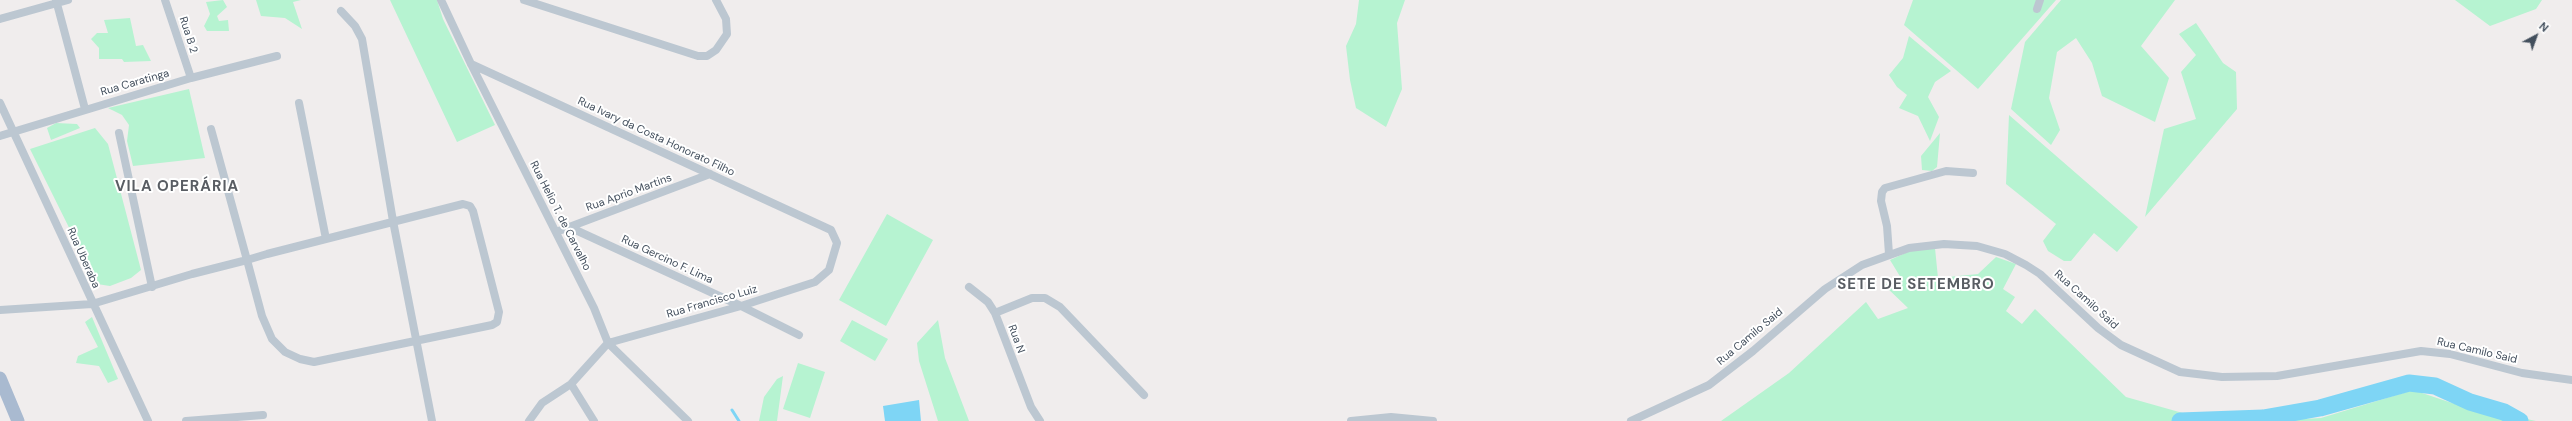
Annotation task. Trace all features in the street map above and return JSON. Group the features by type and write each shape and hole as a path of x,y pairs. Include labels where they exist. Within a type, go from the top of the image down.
{"main road":[{"path":"0,378 18,421"}],"street":[{"path":"0,18 57,1 68,0"},
{"name":"Rua B 2","path":"165,0 190,78"},
{"name":"Rua Helio T. de Carvalho","path":"441,0 471,64 594,308 608,342 688,421"},
{"path":"524,0 698,56 708,56 716,50 727,34 726,18 716,0"},
{"path":"2037,9 2040,0"},
{"path":"57,1 85,109"},
{"path":"341,11 355,26 362,38 393,221 432,421"},
{"name":"Rua Caratinga","path":"0,136 190,78 277,56"},
{"name":"Rua Ivary da Costa Honorato Filho","path":"471,64 831,230"},
{"name":"Rua Uberaba","path":"0,103 92,304 148,421"},
{"path":"299,103 326,239"},
{"path":"0,310 92,304 246,260 463,204 470,206 473,211 499,312 496,322 492,325 314,362 300,359 285,352 272,339 262,316 246,260 211,129"},
{"path":"119,133 152,287"},
{"path":"1889,254 1887,226 1881,201 1885,188 1946,171 1973,173"},
{"name":"Rua Aprio Martins","path":"556,232 710,174"},
{"name":"Rua Gercino F. Lima","path":"569,227 741,306 799,335"},
{"name":"Rua Francisco Luiz","path":"608,342 741,306 815,282 829,270 837,243 831,230"},
{"name":"Rua Camilo Said","path":"1631,421 1709,385 1753,351 1825,289 1862,265 1889,254 1924,246 1957,244 2005,254 2040,274 2098,328 2121,346 2162,366 2192,375 2222,377 2276,376 2421,350 2450,354 2522,373 2572,380"},
{"name":"Rua N","path":"969,287 988,302 995,313 1030,407 1033,421"},
{"path":"995,313 1032,298 1045,298 1060,307 1144,395"},
{"path":"529,421 542,403 571,384 608,342"},
{"path":"571,384 594,421"},
{"name":"Rua N","path":"1030,407 1040,421"},
{"path":"186,421 263,415"},
{"path":"1351,421 1391,417 1434,421"}],"green space":[{"path":"223,0 227,7 217,16 219,21 228,20 229,31 207,31 204,26 210,14 206,2"},
{"path":"256,0 301,0 293,2 302,29 285,18 261,16"},
{"path":"390,0 437,0 443,19 495,125 457,142"},
{"path":"1359,0 1405,0 1397,23 1402,89 1386,127 1356,108 1350,80 1346,46 1356,24"},
{"path":"1913,0 2056,0 1978,89 1904,25"},
{"path":"2061,0 2175,0 2141,46 2169,78 2155,122 2102,96 2092,63 2076,38 2057,52 2049,98 2060,130 2051,145 2011,109 2025,42"},
{"path":"2455,0 2542,0 2536,9 2490,26"},
{"path":"130,18 136,46 143,45 151,61 124,62 122,59 99,59 99,48 91,39 97,33 108,33 104,20"},
{"path":"2196,23 2223,63 2236,72 2237,109 2145,217 2164,129 2196,119 2181,72 2196,55 2179,34"},
{"path":"1909,36 1951,71 1935,82 1928,97 1939,117 1930,141 1918,116 1899,108 1907,95 1897,87 1889,75 1903,58"},
{"path":"189,89 205,158 133,166 127,141 129,125 122,115 108,108"},
{"path":"2009,115 2138,227 2117,252 2094,233 2071,261 2064,261 2048,251 2043,241 2056,224 2006,184"},
{"path":"56,123 77,124 80,128 51,140 47,128"},
{"path":"95,128 108,144 141,270 131,278 110,286 97,284 30,149"},
{"path":"1940,133 1937,167 1932,171 1922,170 1921,156"},
{"path":"887,214 933,240 886,326 839,300"},
{"path":"1935,248 1938,278 1978,274 1996,257 2016,264 2003,289 2015,297 2006,311 2022,324 2035,309 2126,397 2211,421 1721,421 1789,373 1866,302 1878,319 1908,308 1884,285 1901,278 1890,260 1912,250"},
{"path":"92,317 118,379 108,383 99,366 76,363 78,356 98,347 85,322"},
{"path":"852,320 888,339 875,361 840,341"},
{"path":"938,320 945,358 969,421 938,421 919,361 917,343"},
{"path":"798,363 825,372 810,418 783,409"},
{"path":"783,376 777,421 759,421 764,397 777,379"},
{"path":"2413,390 2455,404 2536,421 2267,421 2321,418"}],"water":[{"path":"919,400 921,421 885,421 883,406"}],"waterway":[{"path":"2180,421 2263,418 2320,408 2409,383 2435,386 2470,402 2504,412 2520,421"},
{"path":"732,410 739,421"}],"district":[{"name":"VILA OPERÁRIA","path":"177,187"},
{"name":"SETE DE SETEMBRO","path":"1916,285"}]}
